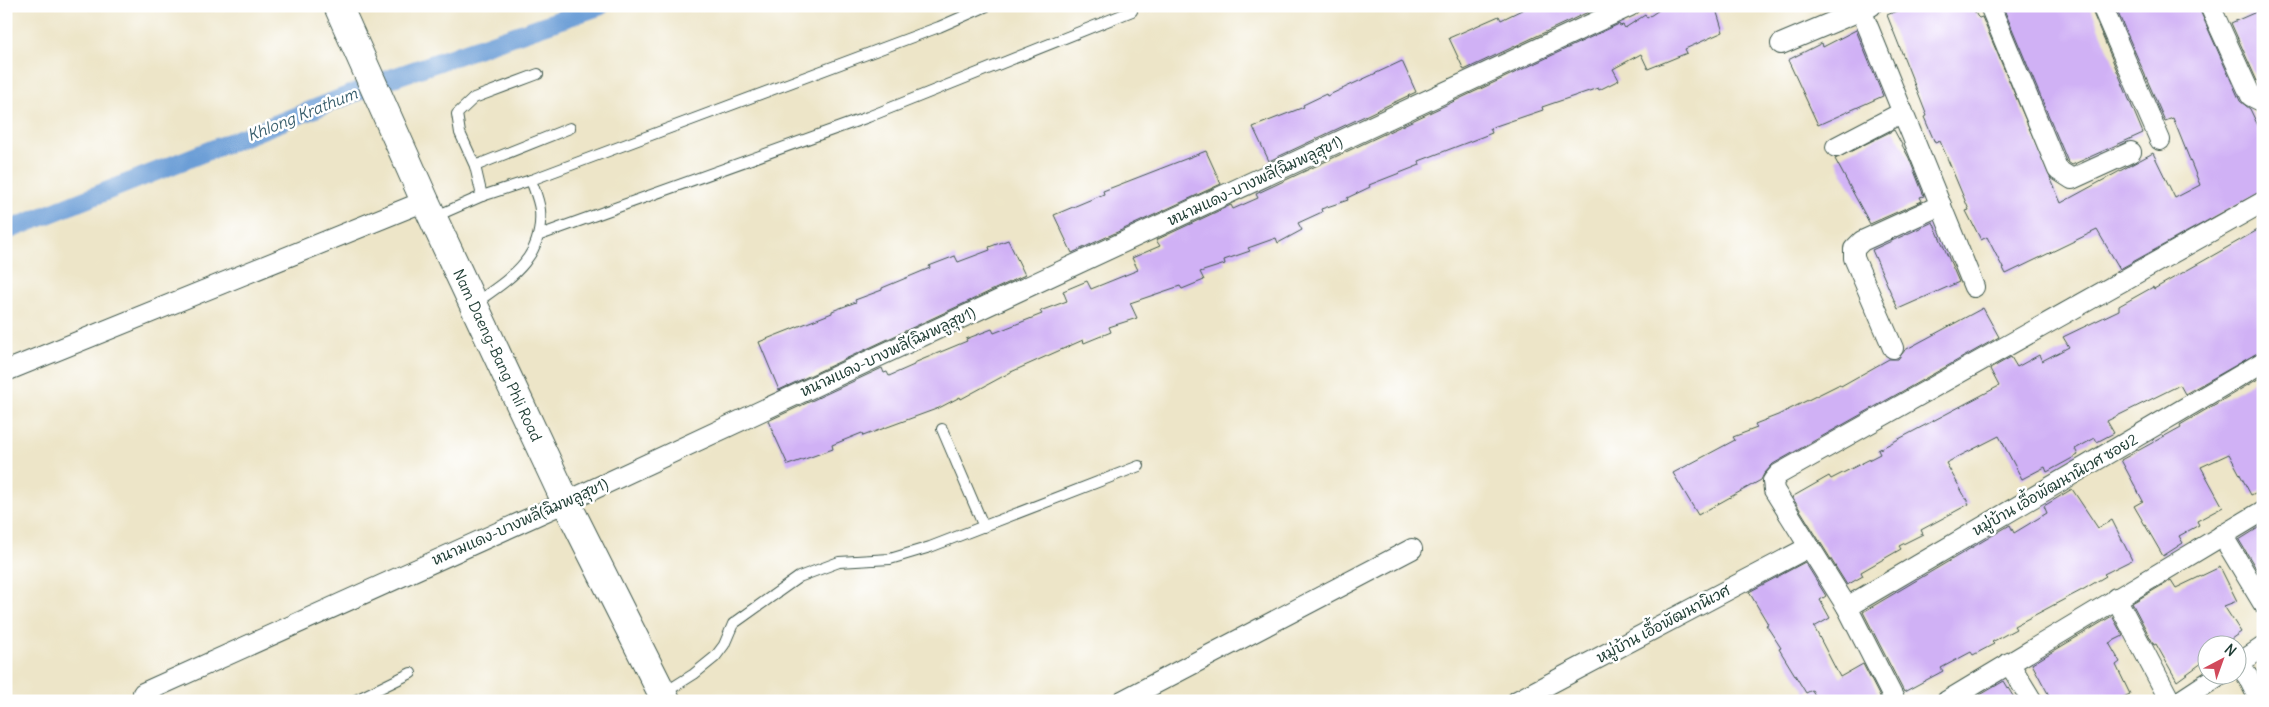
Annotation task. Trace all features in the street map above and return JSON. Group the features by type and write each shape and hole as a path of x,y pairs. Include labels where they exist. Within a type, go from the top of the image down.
{"main road":[{"name":"Nam Daeng-Bang Phli Road","path":"338,6 429,209 566,502 665,697"}],"street":[{"name":"หนามแดง-บางพลี(ฉิมพลูสุข1)","path":"143,693 566,502 1630,6"},
{"path":"1990,6 2058,170 2072,179 2131,152"},
{"path":"2102,6 2160,140"},
{"path":"2210,6 2252,96 2260,100 2263,99"},
{"path":"1781,44 1866,8 1903,112 1974,287"},
{"path":"1836,147 1903,112"},
{"path":"1895,701 1847,607 1774,490 1773,481 1779,474 2263,202"},
{"path":"1893,348 1854,258 1854,249 1862,241 1941,205"},
{"path":"6,371 429,209"},
{"name":"หมู่บ้าน เอื้อพัฒนานิเวศ ซอย2","path":"1847,607 2263,362"},
{"path":"1947,701 2263,511"},
{"path":"2222,535 2263,603"},
{"name":"หมู่บ้าน เอื้อพัฒนานิเวศ","path":"1517,701 1810,547"},
{"path":"1122,701 1412,549"},
{"path":"2116,598 2173,698 2201,684"},
{"path":"2246,658 2263,647"},
{"path":"2009,663 2032,701"},
{"path":"2246,675 2260,701"}],"lane":[{"path":"429,209 482,196 531,180 939,27 987,6"},
{"path":"540,235 868,117 1132,11"},
{"path":"482,196 475,166 460,133 457,114 474,98 538,74"},
{"path":"475,166 570,128"},
{"path":"474,304 514,276 530,256 540,235 540,208 531,180"},
{"path":"942,429 984,527"},
{"path":"665,697 715,657 724,645 733,624 799,577 839,562 890,560 984,527 1140,466"},
{"path":"354,701 411,673"}],"building":[{"path":"1530,6 1601,6 1464,70 1449,38 1499,16 1501,20"},
{"path":"1665,6 1715,6 1723,32 1685,49 1687,53 1648,69 1641,54 1613,69 1619,80 1599,90 1598,88 1542,107 1543,110 1490,128 1492,133 1419,161 1420,165 1369,185 1370,187 1347,198 1348,200 1321,209 1322,212 1298,223 1302,230 1278,243 1276,238 1248,248 1250,251 1224,260 1225,264 1200,272 1204,280 1182,289 1180,286 1130,303 1137,318 1109,327 1111,332 1084,343 1083,340 1011,372 961,399 960,397 939,408 863,436 862,433 832,445 833,449 788,465 768,421 882,368 884,373 887,372 889,376 914,365 914,363 967,341 966,339 992,329 994,333 1042,314 1040,311 1067,301 1063,291 1087,281 1091,289 1138,270 1132,258 1160,246 1156,240 1231,205 1233,209 1258,198 1256,194 1619,24 1625,28 1645,15 1647,18"},
{"path":"1908,6 1972,6 1977,16 1979,18 1982,17 2061,203 2153,153 2175,198 2200,185 2173,118 2165,121 2115,6 2198,6 2240,101 2250,109 2263,136 2263,190 2120,269 2097,230 2006,274 1987,237 1981,240 1966,211 1969,210 1940,141 1935,143 1924,117 1927,116 1887,15"},
{"path":"2090,6 2143,133 2072,165 2068,162 2003,7"},
{"path":"2263,9 2263,78 2257,81 2231,23"},
{"path":"1856,30 1883,96 1818,125 1788,60 1822,43 1823,47"},
{"path":"1402,61 1416,92 1269,161 1253,127 1304,107 1303,105 1326,94 1327,96"},
{"path":"1894,130 1909,158 1924,196 1920,197 1922,201 1870,224 1835,159"},
{"path":"1206,151 1221,184 1072,253 1054,215 1104,194 1103,191"},
{"path":"1933,222 1959,282 1898,309 1872,250"},
{"path":"2263,227 2263,350 2185,394 2180,385 2107,421 2114,433 2097,442 2095,438 2075,449 2078,455 2047,472 2045,467 2022,479 1999,436 1946,463 1969,504 1921,530 1923,534 1899,546 1901,549 1861,572 1863,576 1847,585 1792,497 1829,476 1831,479 1880,454 1878,450 1999,386 1990,369 2011,357 2017,367 2039,355 2042,361 2069,347 2063,337 2119,310 2119,306 2153,287 2154,289"},
{"path":"1008,240 1025,275 779,390 759,342 832,313 832,311 856,302 855,300 930,268 929,266 955,256 958,262 990,250 989,247"},
{"path":"1983,308 1999,337 1773,464 1761,480 1698,515 1673,473 1735,440 1733,437 1757,428 1755,424 1778,415 1840,384 1841,386 1889,359 1898,359 1905,350"},
{"path":"2263,376 2263,489 2251,495 2229,454 2201,467 2223,507 2197,521 2199,525 2179,536 2183,543 2163,556 2134,506 2143,501 2121,460 2181,427 2180,425"},
{"path":"2072,489 2098,528 2112,520 2132,560 2104,574 2106,576 2084,589 2014,626 2016,629 1992,642 1994,644 1973,655 1971,652 1941,668 1943,671 1904,692 1863,612 2010,525 2014,533 2047,513 2044,506"},
{"path":"2263,525 2263,580 2239,540"},
{"path":"1805,562 1826,596 1820,600 1830,618 1814,627 1840,677 1863,664 1882,701 1818,701 1812,690 1806,693 1779,649 1781,648 1766,625 1768,624 1749,592"},
{"path":"2220,567 2237,601 2224,606 2241,632 2238,634 2196,634 2196,667 2177,681 2156,644 2154,645 2132,603 2171,580 2176,588"},
{"path":"2112,616 2123,636 2109,643 2120,662 2116,665 2130,694 2115,701 2052,701 2032,664"},
{"path":"2004,681 2016,701 1970,701"}],"waterway":[{"name":"Khlong Krathum","path":"6,231 392,78 600,6"}]}
